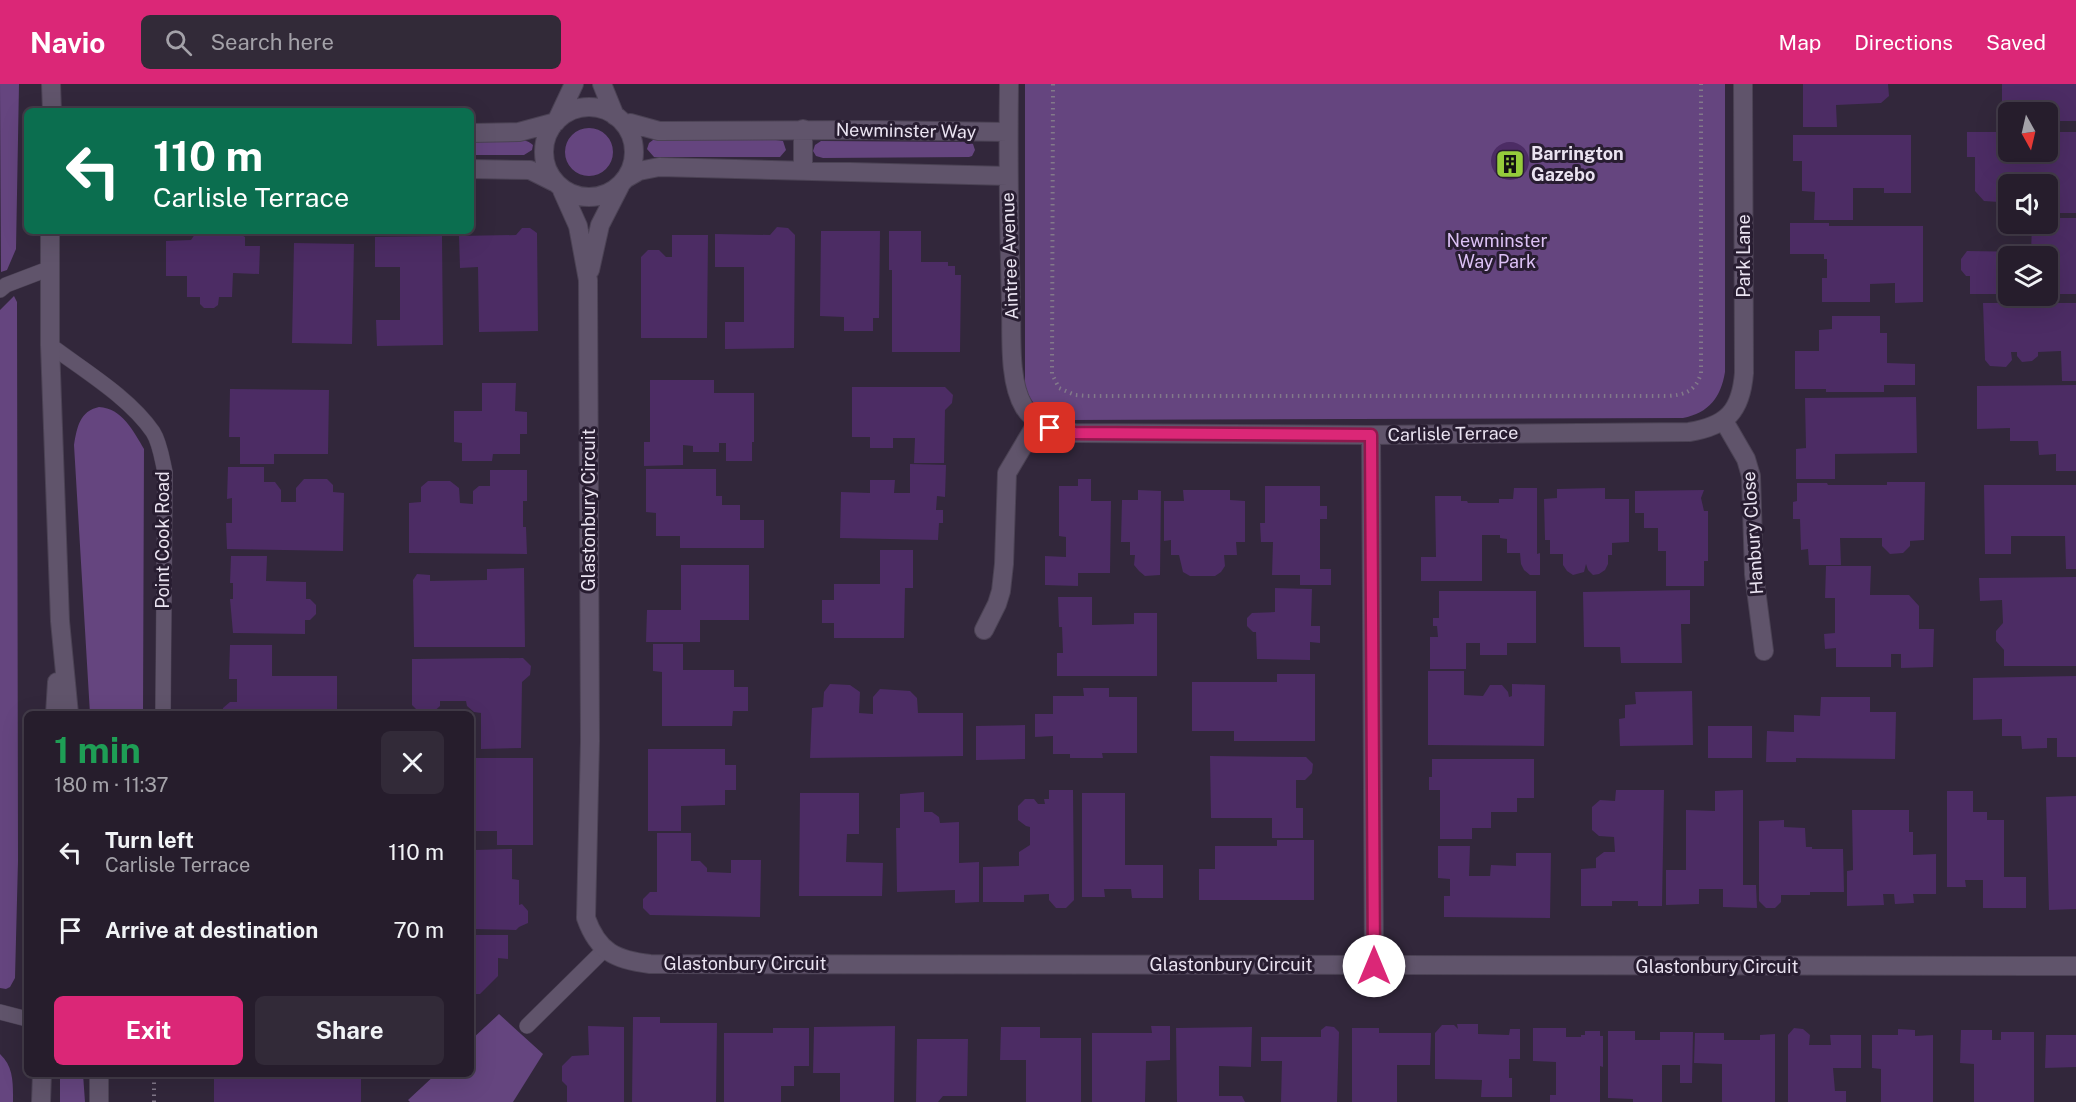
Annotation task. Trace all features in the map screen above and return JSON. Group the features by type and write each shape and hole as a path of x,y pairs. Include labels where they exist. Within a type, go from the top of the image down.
{"street":[{"path":"51,84 52,108"},
{"path":"558,185 547,170 543,153 548,133 557,121 574,84"},
{"path":"602,84 620,120 632,137 633,163 624,181"},
{"name":"Aintree Avenue","path":"1009,84 1008,176 1013,366 1017,388 1024,407 1038,421"},
{"name":"Park Lane","path":"1724,421 1738,404 1744,373 1743,84"},
{"path":"474,133 519,132 557,121 569,112 583,108 602,109 620,120"},
{"name":"Newminster Way","path":"620,120 659,131 803,129 1008,132"},
{"path":"803,129 803,169"},
{"path":"474,169 530,170 574,195 590,198 605,195 639,171 659,167 1008,176"},
{"name":"Glastonbury Circuit","path":"588,280 600,225 624,181"},
{"name":"Glastonbury Circuit","path":"558,185 578,226 588,280 590,741 586,918 595,939 605,949 627,961 650,964 2076,966"},
{"path":"50,234 48,269 60,621 69,711"},
{"path":"984,630 1001,591 1007,473 1038,421"},
{"name":"Carlisle Terrace","path":"1038,421 1050,428 1075,433 1371,435 1689,432 1707,429 1724,421"},
{"name":"Hanbury Close","path":"1724,421 1746,459 1751,476 1754,574 1764,651"},
{"path":"1371,435 1374,966"},
{"path":"56,711 60,621"},
{"path":"41,1102 42,1077"},
{"path":"99,1077 99,1102"}],"lane":[{"path":"0,291 6,285 48,269"},
{"name":"Point Cook Road","path":"50,345 128,403 154,433 160,450 165,472 163,711"},
{"path":"527,1026 605,949"},
{"path":"0,1012 24,1018"}],"path":[{"path":"1053,84 1052,374 1059,388 1075,395 1087,396 1399,397 1667,396 1682,395 1692,390 1701,373 1701,84"},
{"path":"154,1077 154,1102"}],"green space":[{"path":"0,84 19,84 16,249 7,270 1,272"},
{"name":"Newminster Way Park","path":"1025,84 1725,84 1725,372 1717,396 1707,408 1683,418 1067,420 1052,416 1035,405 1025,385"},
{"path":"589,128 606,135 613,152 606,169 589,176 572,169 565,152 572,135"},
{"path":"474,138 520,139 533,145 532,150 524,155 474,155"},
{"path":"653,140 776,140 783,141 786,150 780,157 654,157 647,149"},
{"path":"821,141 967,142 973,144 975,150 969,157 823,158 816,156 813,151 815,145"},
{"path":"14,296 17,302 18,861 15,978 10,987 6,989 0,988 0,310"},
{"path":"107,408 121,416 144,449 143,711 90,711 74,445 80,421 93,409"},
{"path":"499,1014 543,1054 513,1102 410,1102 408,1100 433,1077 474,1077 474,1037"},
{"path":"0,1054 10,1070 13,1082 13,1102 0,1102"},
{"path":"60,1077 83,1077 85,1102 60,1102"}],"building":[{"path":"1803,84 1888,84 1889,96 1881,103 1836,105 1837,127 1803,127"},
{"path":"2002,84 2076,84 2076,121 2058,121 2058,102 2002,102"},
{"path":"1967,132 1998,132 1998,162 2058,162 2058,132 2076,132 2076,213 2060,213 2058,174 1998,174 1998,202 1984,201 1975,191 1975,157 1967,157"},
{"path":"1793,135 1911,135 1911,193 1884,193 1884,188 1853,188 1853,220 1814,220 1815,192 1802,191 1802,161 1793,161"},
{"name":"Barrington Gazebo","path":"1510,142 1523,148 1529,161 1523,174 1510,180 1497,174 1491,161 1497,148"},
{"path":"2058,218 2076,218 2076,294 2058,294 2058,246 2031,246 2032,234 2058,234"},
{"path":"1790,223 1829,223 1829,226 1923,226 1923,302 1895,303 1895,283 1870,284 1870,302 1822,302 1822,278 1827,278 1827,259 1824,259 1824,254 1790,254"},
{"path":"777,227 788,228 795,235 794,348 725,349 725,322 744,322 744,267 715,267 715,234 770,235"},
{"path":"522,228 530,228 537,233 538,331 479,332 478,267 460,268 459,236 516,235"},
{"path":"821,231 880,231 879,318 873,318 873,331 844,331 844,317 820,316"},
{"path":"889,231 921,231 921,262 948,262 948,266 955,266 955,275 961,275 960,352 892,352 892,270 889,270"},
{"path":"195,234 240,234 245,237 245,246 260,246 259,274 233,273 232,297 219,297 218,305 214,308 204,308 200,304 200,297 187,297 187,276 166,276 166,241 191,240"},
{"path":"672,235 708,235 707,338 641,338 641,257 648,250 659,250 666,257 672,257"},
{"path":"442,236 443,345 377,346 376,320 400,320 400,267 375,267 375,237"},
{"path":"294,243 354,244 352,344 292,343"},
{"path":"1967,251 1998,251 1998,294 1970,294 1970,276 1966,276 1961,270 1961,259"},
{"path":"1983,303 1998,303 1998,306 2058,306 2058,303 2076,303 2076,381 2062,381 2061,351 2038,352 2038,356 2032,361 2022,362 2017,352 2011,352 2012,360 2006,367 1990,366 1985,360"},
{"path":"1832,316 1880,316 1880,333 1887,333 1887,363 1915,364 1915,385 1884,385 1884,392 1826,392 1826,389 1795,389 1795,351 1819,351 1819,330 1832,329"},
{"path":"650,380 714,380 714,393 754,393 752,461 726,461 726,443 719,443 719,452 693,452 693,446 683,445 683,465 644,466 644,442 650,442"},
{"path":"482,383 516,383 515,411 527,412 527,434 520,434 520,454 493,454 492,461 462,461 462,443 454,442 454,411 482,411"},
{"path":"2076,385 2076,471 2056,471 2056,454 2039,455 2038,441 2010,441 2010,428 1977,429 1977,386"},
{"path":"852,387 945,387 953,395 952,403 945,410 944,463 914,463 915,438 893,438 893,448 870,448 870,437 852,437"},
{"path":"230,389 329,390 328,454 274,454 274,464 240,464 240,437 229,437"},
{"path":"1916,397 1917,453 1835,454 1835,479 1796,479 1796,449 1806,448 1805,398"},
{"path":"910,464 946,465 945,497 937,496 936,510 943,510 943,523 939,523 938,540 840,538 841,492 870,493 870,480 895,480 894,493 910,493"},
{"path":"228,467 264,467 264,482 275,482 281,490 281,502 296,502 296,488 304,479 327,479 333,485 333,492 344,493 343,551 227,549 226,523 232,523 232,498 227,499"},
{"path":"646,469 716,469 716,496 722,496 722,505 740,505 740,520 764,520 764,548 680,548 680,536 656,536 656,513 646,512"},
{"path":"490,470 527,470 527,501 523,501 523,527 526,527 527,554 409,553 409,503 421,502 421,487 428,481 450,481 459,488 460,503 473,504 473,491 479,486 490,486"},
{"path":"1078,479 1091,479 1091,501 1111,501 1110,573 1078,573 1078,586 1045,585 1045,556 1066,557 1066,537 1059,536 1059,486 1078,486"},
{"path":"1887,482 1925,482 1924,540 1910,541 1910,546 1903,553 1890,554 1882,546 1882,538 1840,538 1841,565 1809,565 1808,549 1801,550 1800,519 1793,519 1793,502 1797,501 1797,483 1887,485"},
{"path":"1984,485 2076,485 2076,569 2066,569 2065,536 2011,536 2011,554 1985,554"},
{"path":"1265,486 1320,486 1320,506 1327,506 1327,519 1320,519 1320,569 1331,569 1331,585 1300,585 1300,575 1272,575 1273,542 1261,542 1260,523 1265,523"},
{"path":"1514,488 1537,488 1537,554 1540,553 1540,575 1530,575 1524,570 1520,553 1507,553 1507,539 1500,538 1500,535 1482,535 1482,581 1421,581 1421,557 1436,557 1435,496 1461,496 1461,501 1468,503 1499,503 1499,499 1513,499"},
{"path":"1605,488 1605,499 1629,499 1629,542 1612,543 1612,555 1608,555 1608,564 1599,574 1593,575 1586,564 1584,572 1573,575 1563,565 1563,554 1550,554 1550,540 1545,540 1544,499 1557,498 1557,489"},
{"path":"1138,490 1161,491 1160,575 1145,576 1139,571 1134,565 1135,555 1130,555 1130,542 1121,542 1122,500 1138,500"},
{"path":"1183,490 1230,490 1230,500 1245,501 1245,542 1236,542 1237,555 1224,555 1225,566 1215,576 1190,576 1183,572 1179,555 1171,555 1171,540 1164,541 1164,501 1184,501"},
{"path":"1704,490 1701,498 1704,511 1708,511 1708,561 1704,561 1704,586 1666,586 1666,551 1658,551 1658,528 1644,528 1644,513 1635,513 1635,491"},
{"path":"880,550 913,550 913,588 905,588 904,638 834,638 834,623 822,623 822,600 834,600 834,584 880,584"},
{"path":"231,556 267,556 266,581 306,582 306,599 310,599 316,605 316,614 310,620 305,620 305,634 233,633 230,599 233,599 233,583 230,583"},
{"path":"681,565 749,565 749,620 700,620 700,642 646,642 647,610 681,610"},
{"path":"1826,566 1871,566 1870,595 1909,595 1919,606 1919,629 1934,629 1933,667 1901,668 1901,654 1891,654 1891,667 1836,667 1836,648 1825,649 1824,634 1835,633 1835,598 1825,598"},
{"path":"524,568 525,647 414,647 413,580 417,574 430,575 430,581 487,580 487,569"},
{"path":"2076,577 2076,666 2004,666 2004,650 1996,641 1996,631 2003,623 2002,600 1980,601 1979,578"},
{"path":"1275,588 1312,589 1311,626 1320,626 1320,643 1310,642 1310,660 1257,659 1256,632 1247,626 1247,618 1252,613 1275,612"},
{"path":"1690,590 1690,624 1681,624 1682,663 1621,663 1620,647 1584,647 1583,592"},
{"path":"1439,591 1536,591 1536,643 1507,643 1507,655 1480,655 1480,643 1466,643 1466,669 1430,669 1430,637 1438,637 1437,626 1433,626 1433,618 1439,618"},
{"path":"1058,597 1092,597 1092,625 1134,624 1134,613 1157,613 1157,676 1057,676 1057,653 1063,653"},
{"path":"653,644 683,644 683,670 734,670 734,687 748,687 748,711 733,711 732,726 662,726 662,672 653,671"},
{"path":"230,645 272,645 272,676 337,676 337,711 223,711 223,708 230,702 237,702 237,679 229,679"},
{"path":"523,658 531,666 530,675 522,682 521,748 481,749 481,713 474,712 467,706 466,701 440,701 440,706 434,711 418,711 412,705 412,659"},
{"path":"1428,671 1464,671 1464,695 1483,696 1490,685 1502,685 1509,697 1512,696 1512,684 1545,685 1544,746 1428,745"},
{"path":"1277,674 1315,674 1315,741 1234,741 1234,731 1192,731 1192,682 1277,682"},
{"path":"2076,676 2076,757 2057,757 2057,738 2047,738 2047,748 2022,749 2021,736 2002,736 2002,719 1973,720 1973,678"},
{"path":"830,684 850,685 860,692 859,713 873,714 873,697 880,689 910,691 917,698 918,713 963,713 963,756 810,758 812,708 823,707 824,692"},
{"path":"1083,688 1109,688 1109,697 1137,697 1137,753 1102,753 1103,758 1070,758 1070,754 1053,754 1053,736 1035,737 1035,714 1053,714 1053,696 1084,696"},
{"path":"1692,691 1693,745 1620,746 1619,719 1625,718 1625,705 1636,704 1635,692"},
{"path":"1821,697 1870,697 1870,712 1896,712 1895,759 1796,758 1796,762 1766,762 1767,731 1794,732 1794,715 1820,716"},
{"path":"1025,725 1025,759 976,760 976,726"},
{"path":"1708,726 1752,726 1752,758 1708,758"},
{"path":"648,749 725,749 725,765 736,765 736,790 725,790 725,805 681,806 681,831 648,831"},
{"path":"1210,756 1306,757 1313,764 1312,773 1305,780 1296,780 1296,808 1303,808 1303,838 1272,838 1272,818 1211,818"},
{"path":"474,758 533,758 533,845 497,845 497,831 474,831"},
{"path":"1432,759 1534,759 1534,798 1517,798 1517,812 1491,812 1491,828 1472,828 1472,839 1440,839 1440,790 1429,790"},
{"path":"1049,790 1073,790 1074,900 1066,908 1056,908 1049,900 1049,894 1024,895 1024,902 983,902 983,867 1019,866 1019,852 1030,845 1030,827 1018,820 1018,806 1025,799 1034,799 1038,804 1045,804 1044,799 1049,799"},
{"path":"1616,790 1664,790 1662,906 1638,906 1638,901 1612,901 1612,906 1581,906 1581,869 1596,868 1596,858 1604,852 1615,852 1614,837 1599,836 1592,830 1592,807 1600,800 1615,801"},
{"path":"1743,790 1743,885 1756,885 1757,908 1723,907 1723,889 1699,889 1699,904 1666,905 1666,870 1686,870 1686,810 1715,811 1715,791"},
{"path":"1947,791 1973,791 1973,812 1987,812 1987,820 2004,820 2004,877 2026,877 2026,908 1983,908 1983,880 1965,880 1966,887 1947,887"},
{"path":"924,792 924,812 932,812 939,817 940,823 959,822 959,863 979,862 979,902 955,903 955,890 897,892 896,828 900,828 900,794"},
{"path":"800,793 859,793 859,834 847,834 846,862 883,863 882,896 799,896"},
{"path":"1082,793 1125,793 1125,865 1163,865 1163,898 1132,898 1131,889 1104,889 1105,897 1082,897"},
{"path":"2076,796 2076,909 2049,910 2046,797"},
{"path":"1852,810 1909,810 1909,832 1913,832 1913,855 1936,854 1936,894 1913,894 1914,903 1895,904 1894,894 1883,894 1884,905 1847,906 1847,871 1853,870"},
{"path":"1784,820 1784,827 1805,828 1806,847 1843,849 1844,892 1781,895 1781,902 1775,908 1766,908 1759,901 1759,821"},
{"path":"657,833 691,833 691,861 700,861 707,868 707,872 731,873 731,860 761,860 760,917 650,915 643,908 643,899 650,892 657,892"},
{"path":"1277,840 1314,840 1314,900 1199,900 1199,869 1215,869 1215,846 1277,846"},
{"path":"1438,846 1470,846 1469,876 1490,876 1491,865 1516,866 1516,853 1551,853 1550,918 1444,917 1444,896 1450,896 1450,879 1438,878"},
{"path":"512,849 512,879 519,880 519,905 522,904 528,911 528,923 516,930 474,929 474,850"},
{"path":"474,935 508,935 508,959 498,958 498,976 480,994 474,994"},
{"path":"633,1017 660,1017 660,1023 717,1023 716,1102 632,1102"},
{"path":"1457,1024 1478,1024 1478,1034 1509,1035 1510,1029 1520,1029 1520,1059 1509,1059 1512,1097 1481,1097 1482,1080 1435,1079 1435,1033 1442,1025 1454,1025 1458,1029"},
{"path":"588,1026 624,1027 624,1102 567,1102 567,1086 562,1081 562,1066 572,1056 589,1055"},
{"path":"895,1026 894,1102 840,1102 840,1073 813,1073 814,1027"},
{"path":"1151,1026 1170,1026 1170,1060 1146,1061 1145,1102 1092,1102 1092,1033 1152,1033"},
{"path":"1326,1026 1334,1027 1339,1032 1337,1102 1281,1102 1282,1061 1261,1061 1261,1037 1321,1037 1321,1030"},
{"path":"1001,1027 1040,1027 1040,1038 1081,1038 1081,1102 1026,1102 1026,1060 1000,1060"},
{"path":"1252,1027 1251,1067 1219,1066 1219,1096 1242,1096 1245,1102 1177,1102 1176,1028"},
{"path":"773,1028 809,1028 809,1066 794,1066 794,1086 781,1086 781,1102 724,1102 724,1033 773,1033"},
{"path":"1352,1028 1379,1028 1379,1033 1431,1033 1430,1065 1397,1065 1397,1102 1352,1102"},
{"path":"1533,1028 1566,1028 1566,1037 1581,1037 1585,1035 1585,1031 1600,1031 1600,1036 1603,1036 1603,1067 1600,1066 1600,1102 1550,1102 1550,1095 1556,1095 1556,1062 1533,1061"},
{"path":"1794,1028 1803,1029 1810,1035 1809,1045 1831,1045 1830,1035 1861,1035 1861,1068 1833,1068 1835,1091 1846,1091 1846,1102 1788,1102 1788,1035"},
{"path":"1898,1029 1915,1030 1915,1036 1933,1035 1933,1102 1881,1102 1881,1069 1872,1068 1872,1035 1898,1035"},
{"path":"1961,1030 1992,1030 1992,1040 2001,1040 2001,1032 2034,1032 2034,1102 1974,1102 1974,1064 1960,1063"},
{"path":"1608,1031 1635,1031 1635,1040 1660,1040 1660,1032 1693,1032 1692,1083 1680,1083 1680,1065 1662,1065 1662,1102 1633,1102 1633,1099 1608,1098"},
{"path":"1695,1033 1724,1033 1724,1040 1760,1040 1760,1035 1775,1034 1775,1102 1722,1102 1722,1064 1694,1063"},
{"path":"2046,1035 2076,1035 2076,1067 2045,1068"},
{"path":"917,1039 968,1039 967,1096 943,1096 938,1102 916,1102"},
{"path":"214,1077 361,1077 361,1102 214,1102"}],"place":[{"name":"Barrington Gazebo","path":"1510,164"}],"route":[{"path":"1050,428 1075,433 1371,435 1374,966"}]}
